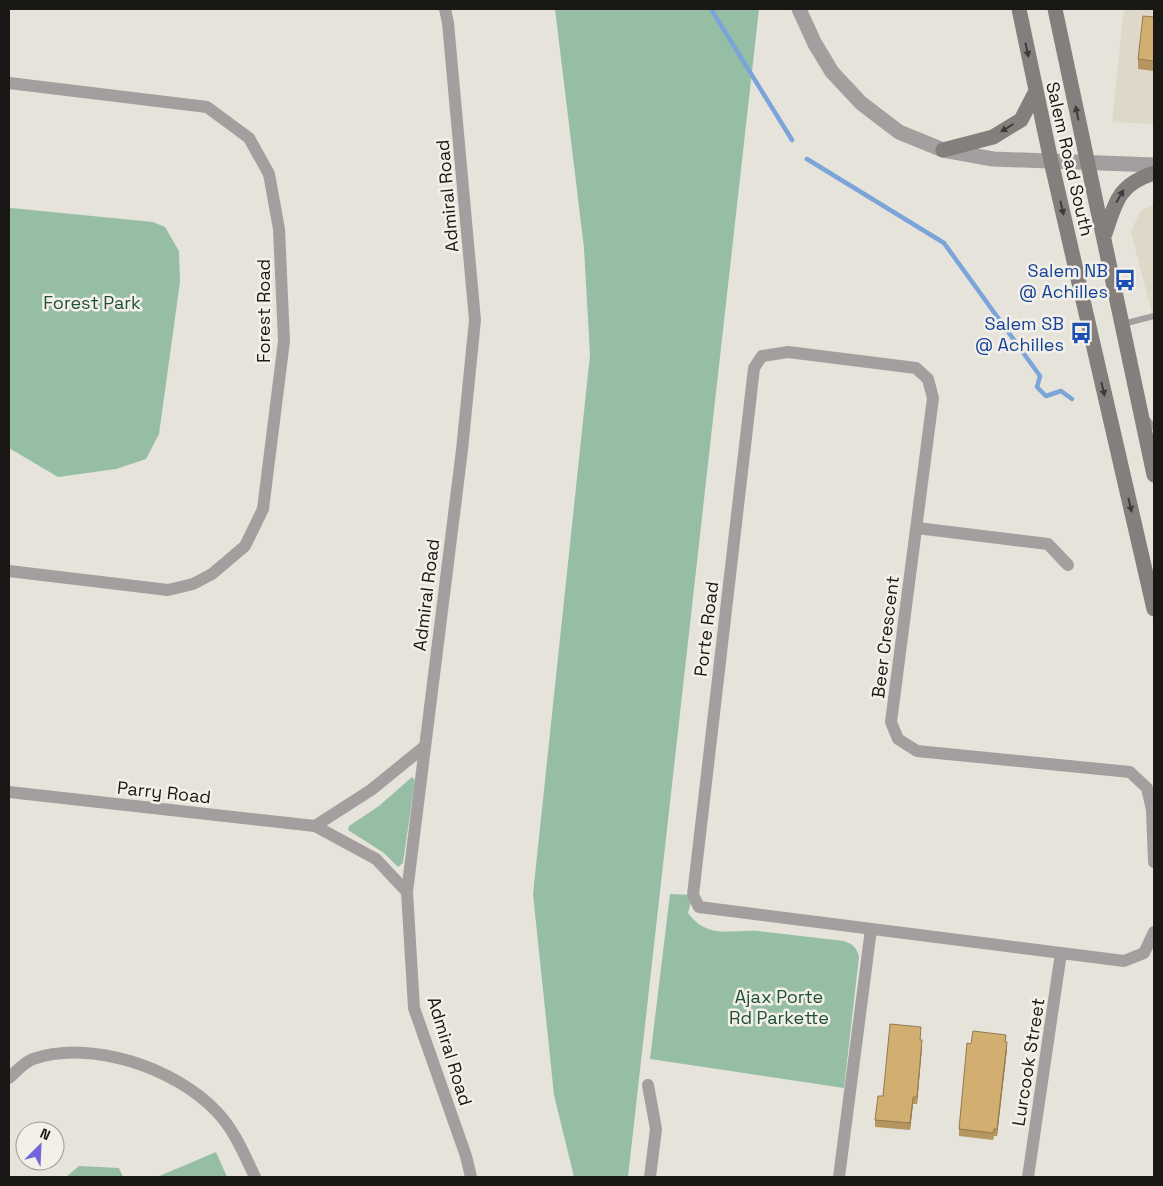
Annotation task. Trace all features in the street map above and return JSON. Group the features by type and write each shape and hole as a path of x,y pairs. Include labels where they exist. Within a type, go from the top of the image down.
{"main road":[{"name":"Salem Road South","path":"1019,9 1051,161 1154,608"},
{"name":"Salem Road South","path":"1055,9 1105,236 1154,475"},
{"path":"943,150 993,137 1021,120 1036,91"},
{"path":"1105,236 1118,197 1124,188 1139,178 1154,173"}],"street":[{"name":"Admiral Road","path":"445,9 448,23 475,320 461,460 407,892 414,1008 466,1156 471,1177"},
{"path":"799,9 815,44 832,72 861,103 899,132 943,150 993,159 1154,164"},
{"name":"Forest Road","path":"9,83 207,107 249,138 269,174 279,229 284,341 262,510 245,546 212,574 193,584 168,590 9,571"},
{"name":"Beer Crescent","path":"762,356 788,352 916,368 928,379 933,398 891,722 898,739 917,751 1130,772 1147,788 1152,810 1154,862"},
{"name":"Porte Road","path":"762,356 754,368 693,895 699,907 871,929"},
{"path":"917,528 1048,544 1068,565"},
{"path":"315,826 371,790 424,747"},
{"name":"Parry Road","path":"9,792 315,826 376,859 407,892"},
{"path":"839,1177 871,929 1124,961 1144,953 1154,932"},
{"name":"Lurcook Street","path":"1028,1177 1061,953"},
{"path":"9,1078 31,1060 57,1053 86,1052 140,1064 197,1093 218,1112 236,1135 255,1177"},
{"path":"648,1085 656,1129 650,1177"}],"lane":[{"path":"1123,324 1154,316"},
{"path":"1141,413 1154,428"}],"shaded area":[{"path":"1124,9 1154,9 1154,124 1112,122"},
{"path":"1154,204 1154,321 1131,232 1140,211"}],"green space":[{"path":"555,9 759,9 628,1177 574,1177 554,1095 533,894 590,355 584,248"},
{"name":"Forest Park","path":"9,209 153,222 165,227 179,251 180,282 159,434 146,459 116,469 58,477 9,448"},
{"path":"412,777 415,780 403,863 398,867 384,853 348,830 349,826 379,806"},
{"name":"Ajax Porte Rd Parkette","path":"670,894 693,895 688,913 704,927 712,930 758,931 844,941 854,947 859,957 844,1088 650,1059"},
{"path":"216,1152 227,1177 157,1177"},
{"path":"79,1166 119,1168 123,1177 66,1177"}],"building":[{"path":"1143,16 1154,17 1154,61 1138,59"},
{"path":"890,1024 921,1027 920,1040 922,1040 917,1097 913,1097 910,1123 875,1120 878,1096 883,1096"},
{"path":"973,1031 1006,1035 1005,1042 1007,1042 997,1129 994,1129 993,1133 959,1129 967,1043 971,1044"}],"waterway":[{"path":"711,9 792,140"},
{"path":"807,159 944,243 1040,376 1037,387 1046,396 1061,391 1072,399"}],"place":[{"name":"Salem NB @ Achilles","path":"1125,280"},
{"name":"Salem SB @ Achilles","path":"1081,333"}]}
